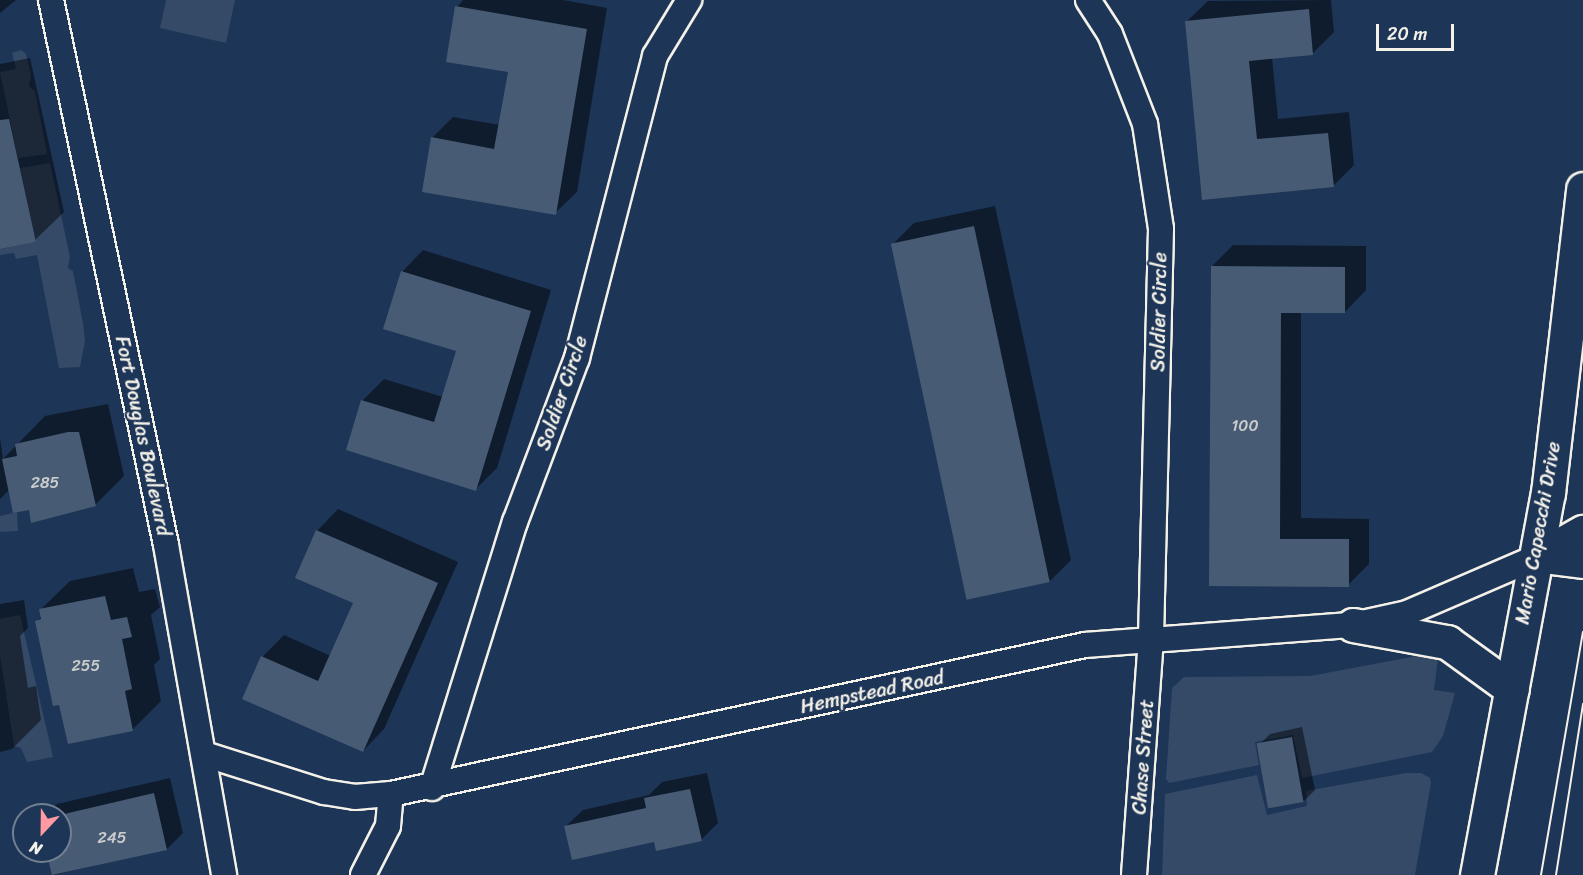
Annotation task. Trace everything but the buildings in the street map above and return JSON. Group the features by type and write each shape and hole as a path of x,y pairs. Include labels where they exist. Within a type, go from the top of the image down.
{"main road":[{"name":"Mario Capecchi Drive","path":"1477,875 1548,493 1583,189"},
{"path":"1353,625 1447,642 1512,689"}],"street":[{"name":"Fort Douglas Boulevard","path":"51,0 163,534 224,875"},
{"name":"Soldier Circle","path":"432,788 515,522 577,358 655,56 689,0"},
{"name":"Soldier Circle","path":"1088,0 1110,34 1144,124 1161,229 1152,638"},
{"path":"1537,556 1583,531"},
{"name":"Hempstead Road","path":"204,754 324,792 356,797 432,788 1085,645 1152,638 1353,625 1407,613 1537,556"},
{"path":"1537,556 1583,563"},
{"name":"Chase Street","path":"1134,875 1152,638"},
{"path":"363,875 388,826 391,794"}],"shaded area":[{"path":"166,0 235,0 226,43 160,28"},
{"path":"21,50 26,54 31,75 29,86 35,91 47,154 18,158 0,72 16,69 12,53"},
{"path":"50,163 70,257 68,268 73,271 83,323 85,341 80,367 59,368 37,255 16,259 14,253 0,255 0,249 36,242 20,168"},
{"path":"17,512 18,531 0,532 0,516"},
{"path":"20,615 53,757 27,762 21,748 14,746 0,655 0,619"},
{"path":"1422,655 1438,658 1434,690 1455,693 1443,736 1432,752 1302,778 1293,735 1255,742 1259,765 1169,783 1166,779 1172,688 1184,677 1310,676"},
{"path":"1406,773 1421,773 1430,778 1431,783 1415,875 1162,875 1165,794 1257,775 1267,815 1307,806 1306,791"}],"tram line":[{"path":"1541,875 1583,633"},
{"path":"1556,875 1583,704"}]}
